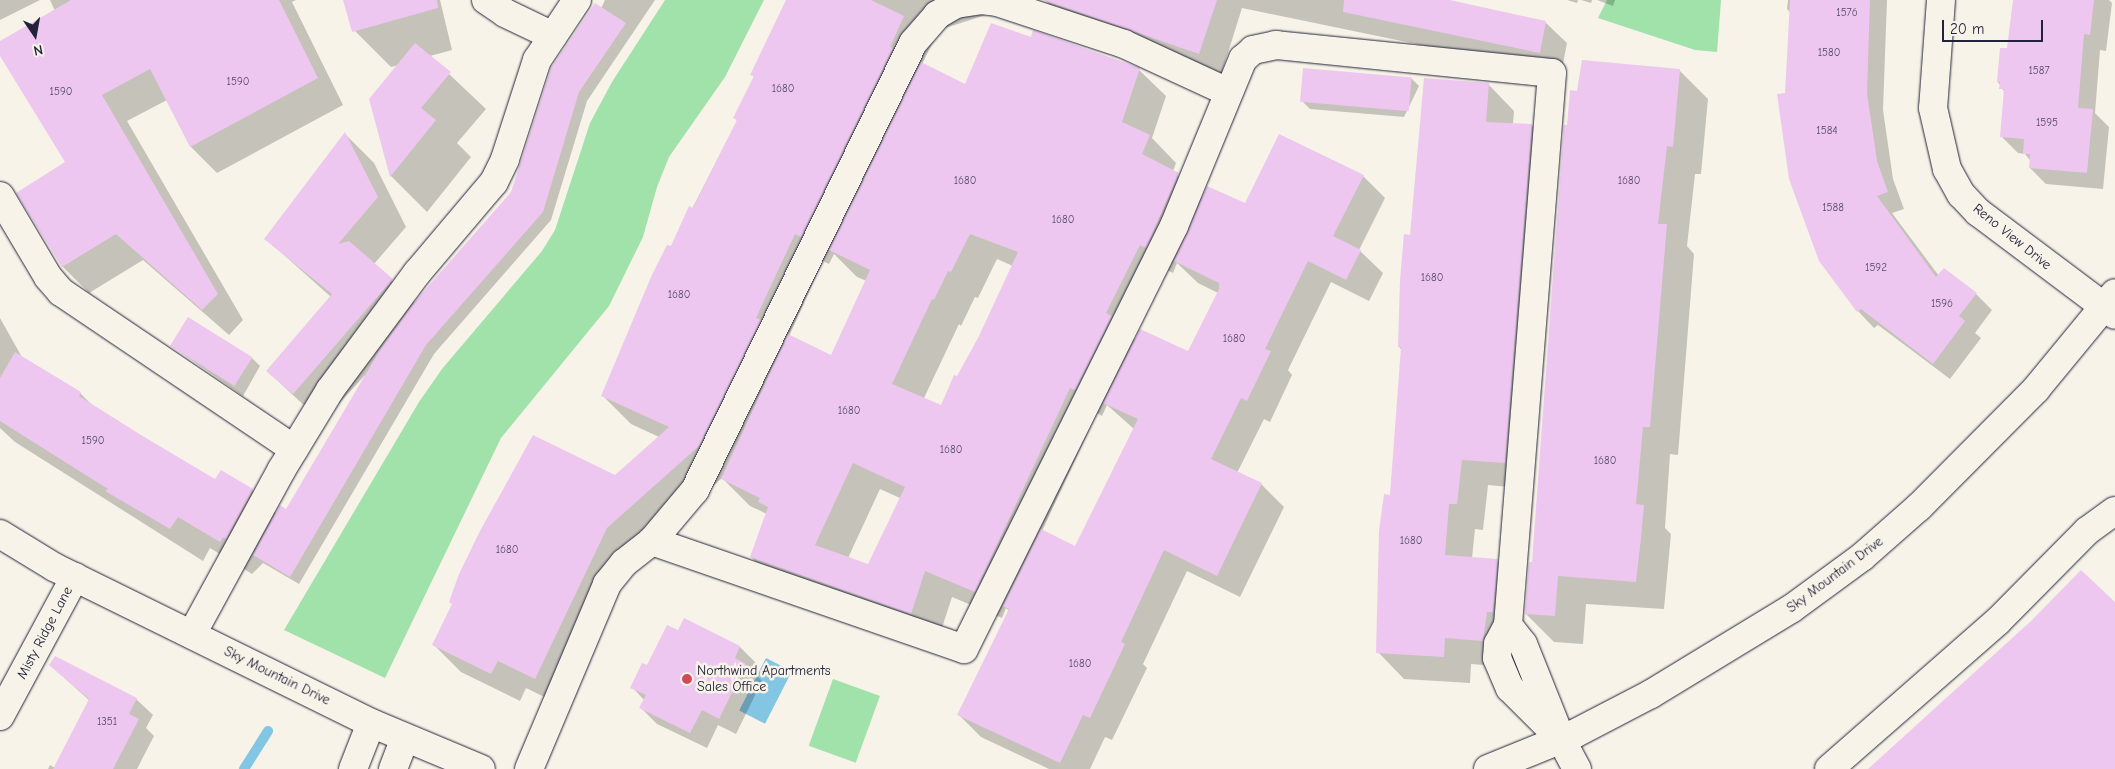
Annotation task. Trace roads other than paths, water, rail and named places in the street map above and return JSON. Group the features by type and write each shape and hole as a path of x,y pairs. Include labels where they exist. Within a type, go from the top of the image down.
{"street":[{"path":"486,0 505,13 553,36"},
{"path":"192,634 294,449 330,390 376,327 494,182 505,160 536,60 577,0"},
{"path":"529,769 607,584 624,563 652,541 695,490 913,43 938,15 956,4 981,0 997,2 1124,44 1228,92"},
{"name":"Reno View Drive","path":"1940,0 1933,108 1947,169 1961,194 1978,212 2111,305"},
{"path":"652,541 964,649 1197,178 1228,92 1243,59 1254,50 1276,45 1552,73 1508,625 1523,644 1561,739 1577,769"},
{"path":"0,196 48,277 61,292 294,449"},
{"name":"Sky Mountain Drive","path":"1488,769 1561,739 1718,656 1791,610 1862,557 1920,507 2036,389 2111,305"},
{"path":"1828,769 1997,622 2087,531 2115,511"},
{"name":"Sky Mountain Drive","path":"0,534 75,577 371,723 482,769"},
{"name":"Misty Ridge Lane","path":"0,716 75,577"},
{"path":"353,769 371,723"},
{"path":"393,769 405,738"}],"water":[{"path":"766,658 792,671 765,724 739,711"}],"waterway":[{"path":"244,769 268,731"}],"place":[{"name":"Northwind Apartments Sales Office","path":"687,679"}]}
